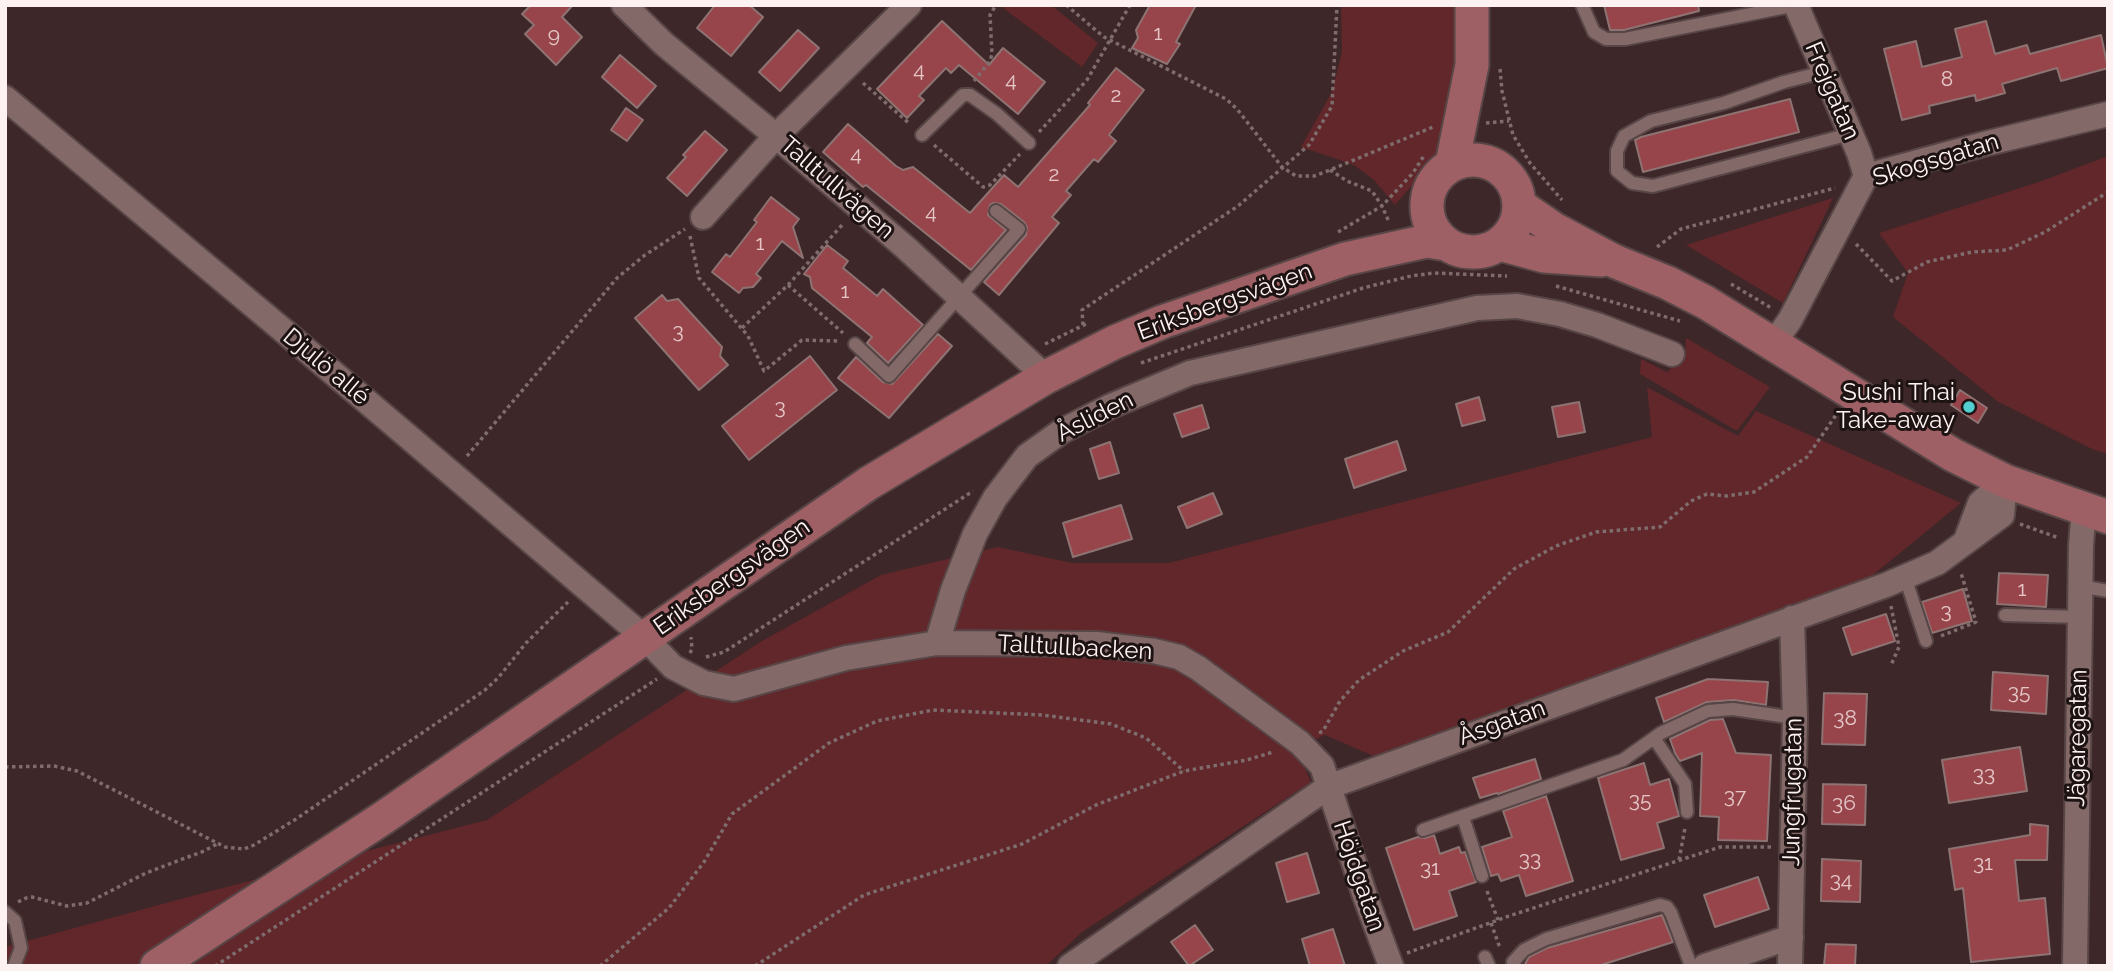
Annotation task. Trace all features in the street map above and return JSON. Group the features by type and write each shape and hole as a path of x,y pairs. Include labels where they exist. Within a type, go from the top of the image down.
{"main road":[{"path":"1439,157 1474,159 1493,165 1513,184 1519,205 1515,225 1500,244 1478,252 1467,252 1446,244 1432,228 1427,201 1436,179 1439,157 1472,65 1472,5"},
{"path":"1472,65 1496,122 1493,165"},
{"name":"Eriksbergsvägen","path":"1345,259 1387,217 1427,201"},
{"path":"1519,205 1554,229 1615,261 1705,302 1947,451 2005,481 2096,513"},
{"name":"Eriksbergsvägen","path":"158,966 383,818 869,483 1046,377 1161,322 1345,259 1427,241 1446,244"},
{"path":"1500,244 1544,256 1615,261"}],"street":[{"name":"Talltullvägen","path":"624,5 664,44 776,136 960,296 1046,377"},
{"path":"704,217 776,136 909,5"},
{"name":"Frejgatan","path":"1796,5 1866,176"},
{"name":"Djulö allé","path":"5,98 645,638"},
{"name":"Skogsgatan","path":"1773,344 1790,320 1866,176 2108,114"},
{"name":"Åsliden","path":"937,643 953,590 975,534 995,498 1027,456 1062,431 1098,412 1191,373 1477,307 1517,306 1560,314 1672,354"},
{"name":"Åsgatan","path":"1070,966 1328,787 1937,563 1966,541 1980,503 2005,481"},
{"name":"Jägaregatan","path":"2075,966 2081,545 2096,513"},
{"name":"Jungfrugatan","path":"1790,966 1795,718 1793,618"},
{"path":"645,638 673,667 704,683 734,689 846,658 937,643"},
{"name":"Talltullbacken","path":"937,643 1097,644 1179,657 1300,743 1322,766 1328,787"},
{"name":"Höjdgatan","path":"1328,787 1391,966"},
{"path":"1705,966 1791,937"}],"lane":[{"path":"1582,5 1594,32 1606,39 1625,39 1796,5"},
{"path":"1823,72 1784,82 1724,103 1651,121 1624,136 1617,151 1617,171 1632,183 1653,186 1850,134"},
{"path":"922,135 962,95 967,95 982,102 1029,143"},
{"path":"855,344 889,376 1019,229 996,211"},
{"path":"1905,577 1926,641"},
{"path":"2080,586 2108,591"},
{"path":"2005,615 2080,617"},
{"path":"1423,831 1623,760 1654,738 1708,711 1733,709 1795,718"},
{"path":"1654,738 1685,784 1687,812"},
{"path":"1463,817 1482,876"},
{"path":"1514,964 1524,950 1546,940 1660,905 1667,907 1671,913 1691,966"},
{"path":"6,913 15,921 21,948 14,966"}],"path":[{"path":"967,95 976,77 990,61 990,15 996,5"},
{"path":"1066,5 1104,37 1226,99 1284,169 1296,176 1306,177 1330,170 1438,125 1435,132"},
{"path":"1083,325 1082,310 1238,206 1309,145 1332,106 1337,5"},
{"path":"1330,170 1347,181 1372,191 1387,217 1413,173 1439,157"},
{"path":"1657,247 1681,229 1844,186 1866,176"},
{"path":"1840,227 1892,281 1927,262 1972,251 2007,250 2045,232 2108,191"},
{"path":"742,328 788,285 859,207"},
{"path":"452,474 617,278 645,254 689,226 699,278 748,336 764,371 802,340 818,339 855,344"},
{"path":"1139,363 1363,288 1411,276 1478,274 1516,277"},
{"path":"1547,284 1660,315 1689,326"},
{"path":"788,285 855,344"},
{"path":"755,966 864,895 1022,844 1096,805 1184,771 1247,760 1300,743 1323,731 1340,701 1359,680 1403,651 1448,632 1514,569 1556,546 1596,532 1660,527 1691,501 1707,494 1727,496 1754,492 1807,457 1836,415"},
{"path":"673,667 724,652 981,486"},
{"path":"2014,521 2081,545"},
{"path":"1926,641 1976,622 1961,573"},
{"path":"5,767 54,766 76,771 217,844 234,849 254,845 460,709 498,678 545,624 587,588"},
{"path":"1889,597 1899,647 1891,665"},
{"path":"215,966 641,691 687,658 692,649 690,631"},
{"path":"600,966 669,908 704,862 732,814 829,743 877,721 933,710 1042,715 1111,723 1146,738 1184,771"},
{"path":"1679,860 1687,812"},
{"path":"6,913 20,900 32,897 67,906 87,904 146,873 217,844"},
{"path":"1419,949 1498,920 1720,847 1741,845 1793,848"},
{"path":"1482,876 1498,920"},
{"path":"1491,923 1499,946 1514,964"}],"shaded area":[{"path":"999,5 1051,5 1098,43 1082,67"},
{"path":"1341,5 1455,5 1457,100 1439,154 1395,205 1374,180 1354,165 1301,147 1332,92 1342,52"},
{"path":"2108,156 2108,454 2092,449 1997,401 1893,317 1908,273 1879,233 2039,182"},
{"path":"1833,198 1783,303 1686,245"},
{"path":"1686,338 1770,387 1737,431 1640,374 1641,359 1667,372 1685,357"},
{"path":"1647,387 1738,436 1756,411 1961,503 1873,575 1378,758 1325,735 1296,748 1311,782 1082,932 1046,966 5,966 5,947 487,820 762,641 881,575 998,547 1072,563 1169,563 1652,437"}],"building":[{"path":"531,5 573,5 562,17 582,37 556,65 525,34 534,25 522,14"},
{"path":"715,5 749,5 763,17 731,56 697,28"},
{"path":"1150,5 1196,5 1176,42 1180,44 1167,64 1132,48 1138,38 1136,30"},
{"path":"1604,5 1698,5 1699,11 1624,30 1610,30"},
{"path":"942,21 989,65 1003,48 1045,82 1018,114 959,65 951,73 946,68 919,96 924,100 907,118 877,89"},
{"path":"1986,21 1995,54 2027,45 2030,54 2101,35 2108,68 2061,81 2057,68 2002,84 2005,93 1976,101 1975,95 1929,106 1930,113 1902,120 1884,49 1916,41 1922,67 1962,57 1955,29"},
{"path":"798,30 819,48 780,91 759,72"},
{"path":"620,55 656,86 637,108 602,77"},
{"path":"1116,68 1144,90 1109,135 1116,141 1098,162 1094,159 1066,191 1071,195 1052,217 1059,223 999,295 984,282 1026,235 1027,227 1024,222 1001,204 990,205 988,215 1006,230 971,270 866,185 863,187 823,152 848,124 896,166 903,170 913,167 970,213 1004,175 1018,187 1090,105 1088,103"},
{"path":"1790,99 1799,132 1643,172 1635,140 1641,137"},
{"path":"626,108 643,120 627,141 611,130"},
{"path":"705,131 727,150 687,196 667,178"},
{"path":"771,197 799,219 793,227 803,258 782,241 756,274 761,278 753,287 743,288 739,293 712,272 726,254 730,257 757,222 754,220"},
{"path":"827,245 848,261 843,268 877,296 883,289 923,325 888,363 867,343 872,337 812,288 810,277 804,274"},
{"path":"662,295 667,301 678,299 722,347 720,356 728,365 699,390 635,318"},
{"path":"938,334 952,346 889,418 838,378 856,357 883,382 892,384"},
{"path":"810,356 837,390 749,460 722,426"},
{"name":"Sushi Thai Take-away","path":"1960,390 1987,408 1978,423 1951,405"},
{"path":"1479,397 1485,420 1462,426 1456,404"},
{"path":"1579,402 1585,432 1558,437 1552,407"},
{"path":"1202,405 1209,428 1182,437 1174,414"},
{"path":"1397,441 1406,470 1354,488 1345,459"},
{"path":"1110,442 1119,473 1099,479 1090,449"},
{"path":"1213,493 1222,514 1187,528 1178,507"},
{"path":"1121,505 1132,539 1073,557 1063,523"},
{"path":"1999,573 2048,575 2046,607 1997,604"},
{"path":"1963,589 1972,621 1932,633 1922,602"},
{"path":"1886,614 1895,641 1852,655 1843,628"},
{"path":"1993,672 2048,676 2046,714 1991,710"},
{"path":"1708,679 1768,682 1766,705 1734,700 1707,702 1664,722 1656,698"},
{"path":"1824,693 1867,694 1865,745 1822,744"},
{"path":"1723,719 1736,753 1771,755 1767,841 1718,840 1719,817 1700,816 1702,753 1680,761 1675,753 1670,739 1710,720"},
{"path":"2020,747 2027,791 1949,803 1942,760"},
{"path":"1535,759 1541,779 1480,798 1473,778"},
{"path":"1644,763 1650,785 1669,779 1679,816 1657,823 1664,848 1621,860 1598,778"},
{"path":"1823,784 1866,785 1865,825 1822,824"},
{"path":"1546,796 1573,881 1526,896 1519,875 1501,881 1498,874 1491,876 1482,847 1512,837 1503,811"},
{"path":"2030,824 2048,826 2047,860 2015,860 2019,901 2045,898 2050,954 1971,962 1963,888 1955,890 1949,849 2030,835"},
{"path":"1434,835 1440,854 1459,847 1461,853 1465,852 1476,882 1449,891 1457,916 1414,930 1386,848 1418,837"},
{"path":"1307,853 1319,893 1287,902 1276,863"},
{"path":"1822,859 1861,861 1860,902 1821,901"},
{"path":"1758,877 1769,909 1715,927 1704,895"},
{"path":"1662,915 1673,942 1598,966 1524,966 1529,957 1547,948"},
{"path":"1195,925 1213,950 1189,966 1171,942"},
{"path":"1333,929 1345,966 1310,966 1302,939"},
{"path":"1826,944 1856,945 1855,966 1824,966"}],"place":[{"name":"Sushi Thai Take-away","path":"1969,407"}]}
